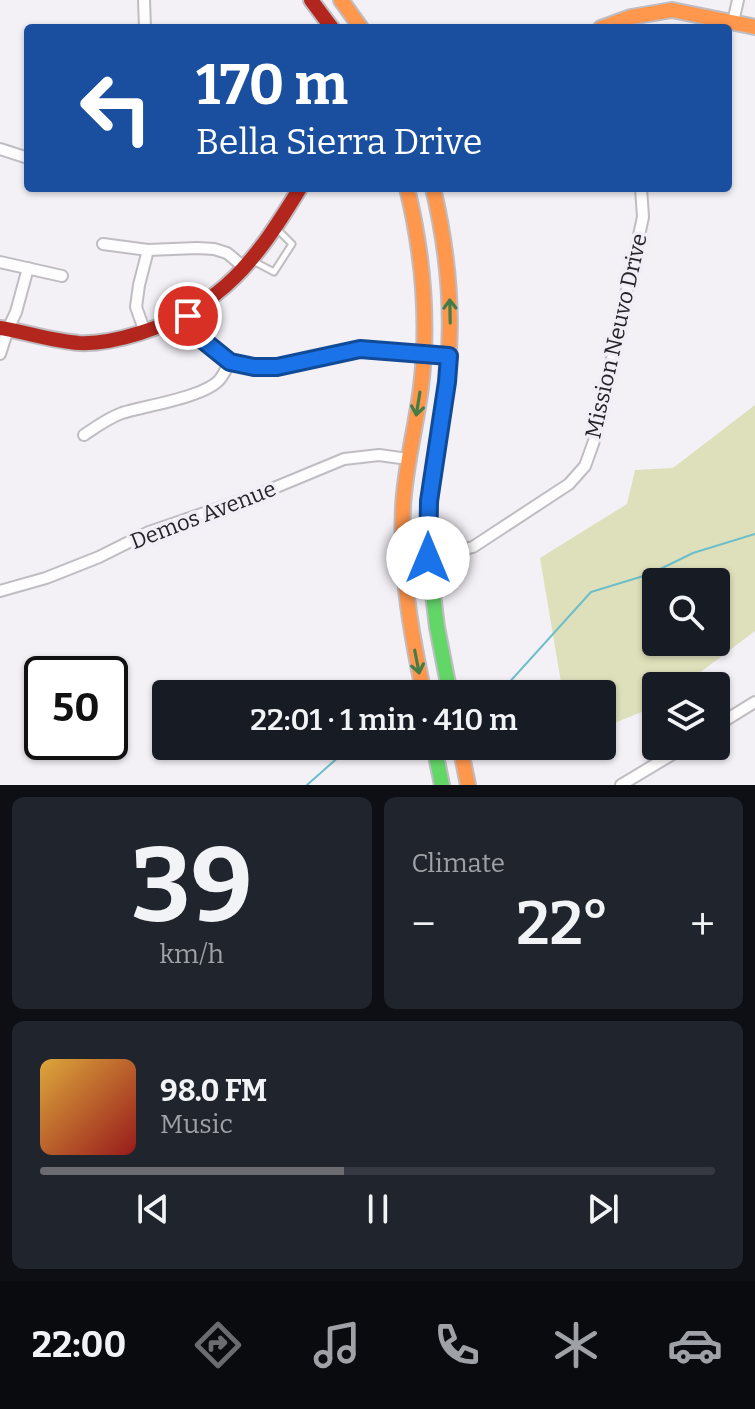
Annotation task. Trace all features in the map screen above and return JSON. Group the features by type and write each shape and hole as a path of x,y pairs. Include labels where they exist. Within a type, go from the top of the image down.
{"main road":[{"path":"311,0 329,24"},
{"path":"341,0 358,24"},
{"path":"612,24 631,17 672,10 755,27"},
{"path":"4,328 80,343 113,340 145,332 188,316 220,294 249,264 276,229 298,192"},
{"path":"408,192 417,234 425,310 419,402 403,507 403,558 408,612 421,680"},
{"path":"434,192 443,233 451,323 447,382 429,501 428,558 433,606 447,680"},
{"path":"437,760 442,785"},
{"path":"463,760 468,785"}],"street":[{"path":"144,0 145,24"},
{"path":"733,22 738,0"},
{"path":"0,149 24,157"},
{"name":"Mission Neuvo Drive","path":"403,558 428,558 473,547 569,484 585,466 594,441 643,217 641,192"},
{"path":"103,244 148,250 214,249 249,264"},
{"path":"145,332 136,307 148,250"},
{"path":"0,262 62,276"},
{"path":"0,354 4,328 16,312 28,268"},
{"path":"188,316 199,337 230,362 254,367 277,367 360,349 449,356"},
{"path":"84,435 122,413 161,404 219,381 230,362"},
{"name":"Demos Avenue","path":"0,591 46,578 99,557 149,532 257,495 344,459 379,455 408,459"},
{"path":"730,717 755,702"},
{"path":"621,785 663,760"}],"lane":[{"path":"249,264 274,272 292,244 276,229"}],"green space":[{"path":"755,405 755,631 730,650 730,568 642,568 642,656 722,656 701,672 642,672 642,712 616,722 616,680 561,680 540,558 627,504 635,470 673,468"}],"waterway":[{"path":"511,680 591,592 650,574 693,553 755,534"},
{"path":"307,785 335,760"}],"traffic: fast":[{"path":"429,561 447,680"},
{"path":"437,760 442,785"}],"traffic: slow":[{"path":"341,0 358,24"},
{"path":"612,24 631,17 672,10 755,27"},
{"path":"408,192 421,262 424,337 421,387 404,492 403,554 421,680"},
{"path":"429,561 429,514 447,378 450,330 446,259 434,192"},
{"path":"463,760 468,785"}],"traffic: jam":[{"path":"311,0 329,24"},
{"path":"0,328 87,343 125,337 169,322 194,309 235,277 268,237 297,192"}],"route":[{"path":"188,316 199,337 230,362 254,367 277,367 360,349 449,356 429,501 428,558"}]}
